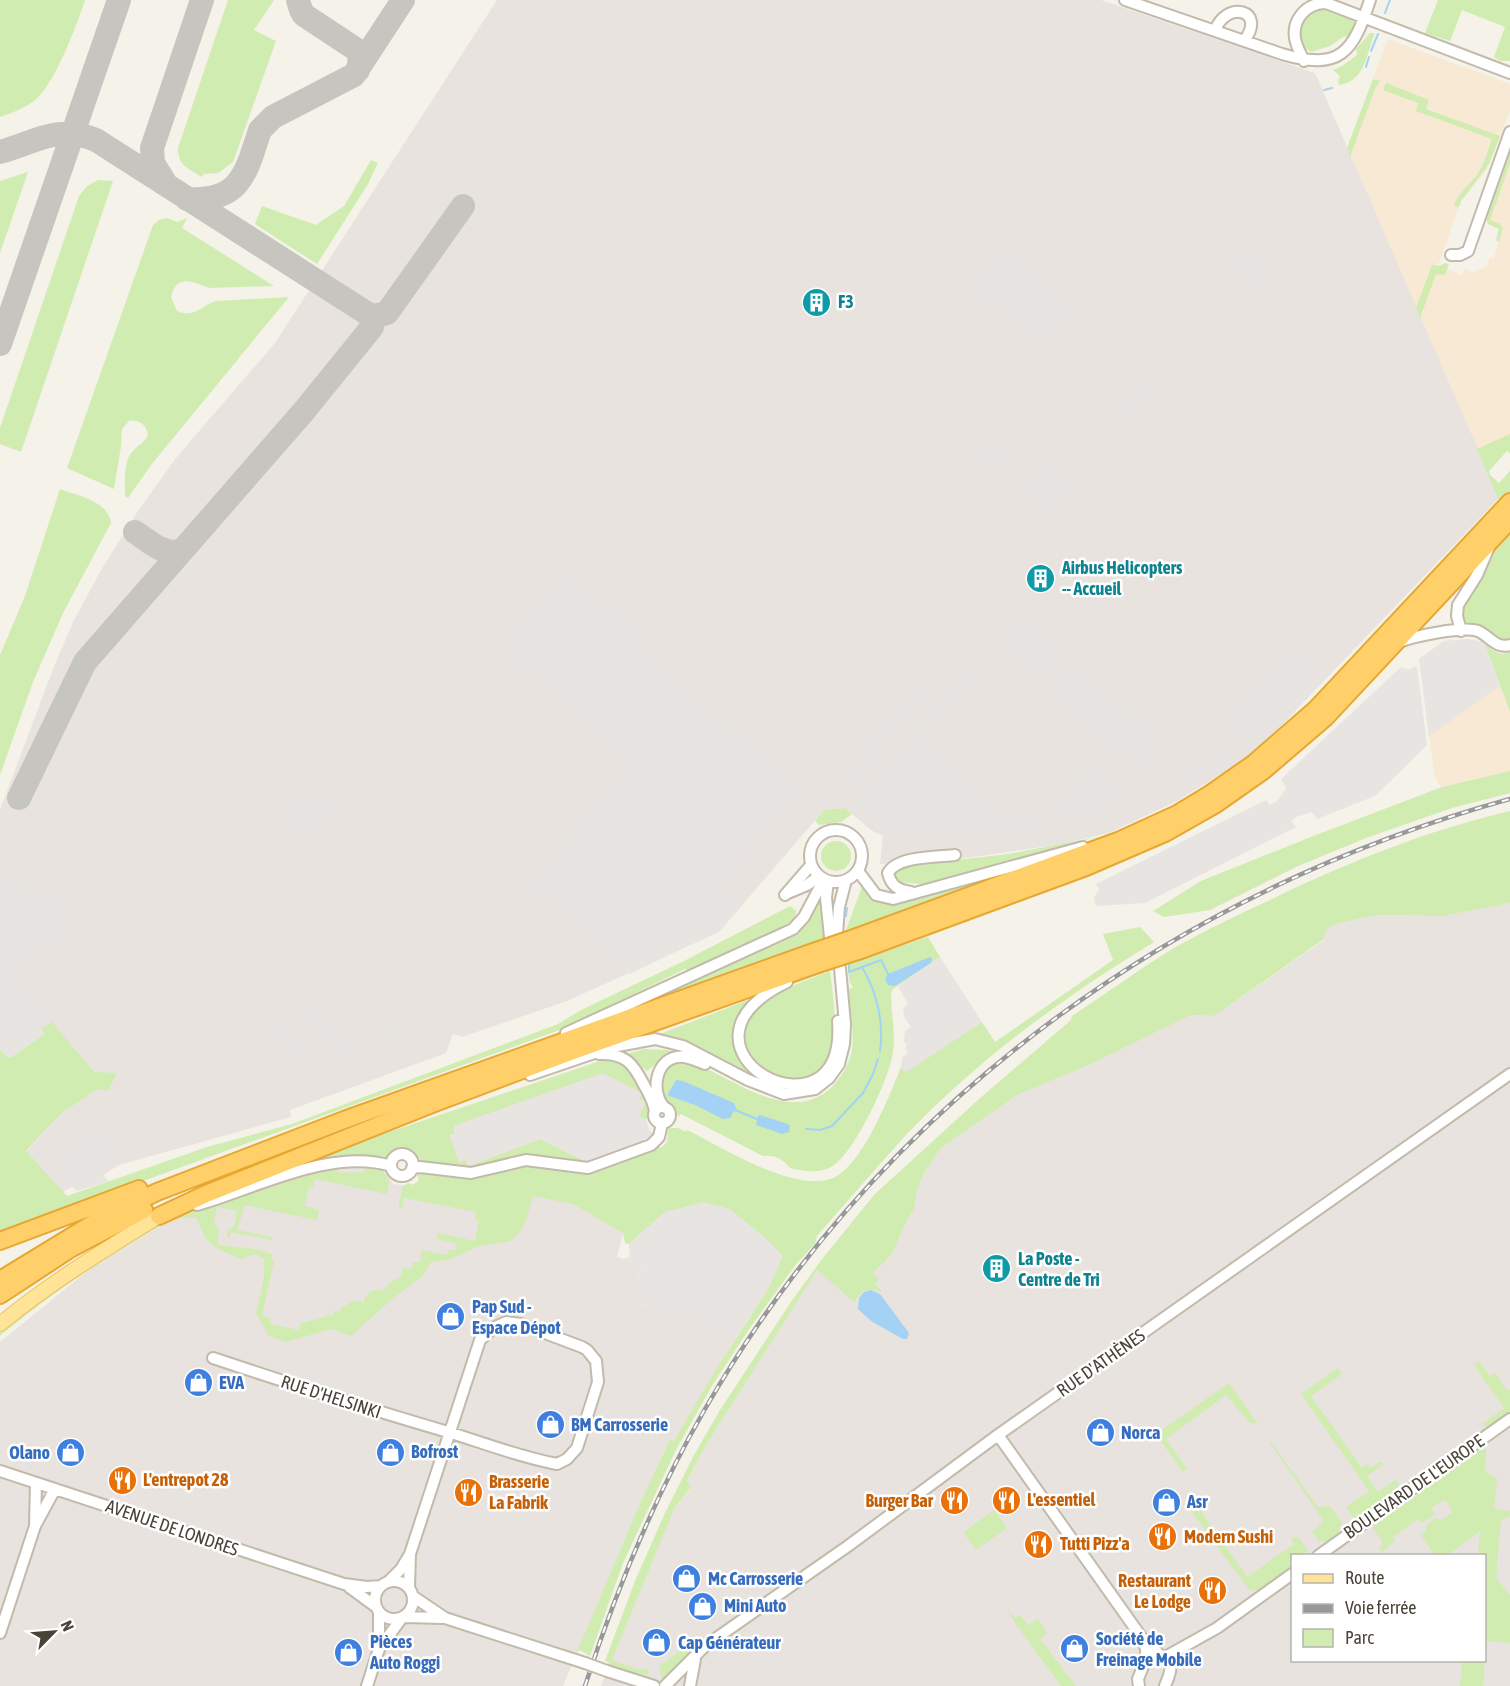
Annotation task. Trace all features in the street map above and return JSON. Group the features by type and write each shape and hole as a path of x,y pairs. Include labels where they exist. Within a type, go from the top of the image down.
{"highway":[{"path":"0,1241 199,1167 344,1120 432,1096 823,964 857,944 1081,856 1177,814 1253,764 1316,709 1510,502"},
{"path":"857,944 1086,867 1140,845 1192,819 1263,771 1325,718 1510,520"},
{"path":"159,1216 206,1194 379,1125 432,1096"},
{"path":"0,1280 61,1241 128,1205 344,1120"},
{"path":"0,1295 70,1249 135,1214 203,1187 379,1125"}],"main road":[{"path":"0,1324 80,1264 159,1216"}],"street":[{"path":"1125,0 1304,61 1324,61 1342,52 1356,39 1370,0"},
{"path":"1304,61 1294,35 1306,9 1314,4 1326,3 1510,73"},
{"path":"1215,31 1222,14 1237,8 1246,11 1251,18 1252,26 1244,41"},
{"path":"1451,255 1460,255 1467,251 1510,132"},
{"path":"1461,631 1457,616 1458,604 1477,575 1490,542"},
{"path":"1396,643 1422,635 1474,630 1497,645 1502,647 1510,645"},
{"path":"858,871 871,891 882,898 893,899 1152,826"},
{"path":"828,831 842,831 853,836 860,845 862,857 858,871 846,880 834,882 824,879 812,865 811,849 817,839 828,831"},
{"path":"915,892 896,887 890,882 888,873 896,863 954,855"},
{"path":"812,865 785,895 824,879"},
{"path":"824,879 833,936 846,880"},
{"path":"432,1096 794,929 804,917 824,879"},
{"path":"432,1096 536,1074 626,1043 655,1039 683,1046 784,1094 815,1089 829,1078 839,1064 844,1044 845,1024 823,964"},
{"path":"823,964 838,1026 831,1063 824,1074 799,1085 785,1085 771,1081 748,1063 741,1048 740,1032 746,1014 770,991 823,964"},
{"path":"587,1055 618,1055 630,1063 660,1110"},
{"path":"412,1168 424,1167 471,1173 526,1160 588,1168 651,1145 658,1137 662,1123 656,1120 660,1110 656,1090 657,1079 661,1068 668,1061 678,1056 693,1059 715,1069 734,1072"},
{"path":"636,1070 647,1073 661,1068"},
{"name":"RUE D'ATHÈNES","path":"665,1686 705,1646 848,1546 998,1435 1510,1074"},
{"path":"401,1154 411,1158 412,1168 408,1174 401,1176 394,1173 391,1166 392,1159 401,1154"},
{"path":"159,1216 323,1164 363,1161 391,1166"},
{"name":"RUE D'HELSINKI","path":"213,1358 357,1406 451,1433 507,1452 557,1464 567,1459 577,1448 598,1382 596,1361 582,1347 521,1324 506,1322 493,1328 480,1340 451,1433 410,1554 401,1569 385,1584"},
{"name":"BOULEVARD DE L'EUROPE","path":"1321,1554 1510,1419"},
{"path":"998,1435 1142,1638 1163,1656 1171,1669"},
{"name":"AVENUE DE LONDRES","path":"0,1471 344,1584 367,1587 385,1584"},
{"path":"35,1526 36,1483"},
{"path":"0,1633 35,1526 55,1489"},
{"name":"RUE D'HELSINKI","path":"410,1554 411,1593"},
{"path":"1165,1686 1171,1669 1217,1628 1291,1575"},
{"path":"379,1649 376,1595 385,1584 401,1582 411,1593 445,1618 654,1686"},
{"name":"AVENUE DE LONDRES","path":"344,1584 377,1609"},
{"path":"367,1686 379,1649 413,1608 411,1593"},
{"path":"377,1609 390,1619 445,1618"},
{"path":"1146,1659 1163,1656 1217,1628"},
{"path":"1135,1684 1146,1659 1146,1649 1142,1638"},
{"path":"690,1686 696,1656"}],"shaded area":[{"path":"497,0 1101,0 1315,73 1499,498 1256,752 1177,801 1109,833 1055,845 954,860 880,864 883,836 871,830 845,808 824,810 719,932 567,1001 462,1037 453,1034 446,1053 290,1110 291,1117 119,1165 89,1184 79,1182 63,1192 26,1152 62,1113 98,1089 94,1073 52,1023 45,1034 0,1050 0,810 55,664 74,620 103,567 138,511 176,458 275,343"},
{"path":"1388,39 1510,84 1510,110 1493,154 1485,172 1461,201 1438,265 1462,275 1464,269 1473,272 1487,266 1490,257 1494,258 1503,228 1500,224 1489,220 1510,165 1510,443 1479,454 1347,148"},
{"path":"1228,239 1245,254 1252,247 1274,269 1255,290 1214,255"},
{"path":"1001,245 1073,307 1039,348 969,289 995,259"},
{"path":"1140,375 1159,391 1133,422 1128,418 1124,422 1108,410"},
{"path":"993,433 1017,454 997,478 985,467 975,478 964,467"},
{"path":"1043,456 1073,481 1067,488 1073,494 1051,520 1015,489"},
{"path":"565,574 594,600 528,677 496,651"},
{"path":"603,596 652,637 645,651 804,790 723,885 742,903 718,931 630,974 525,884 629,763 530,677"},
{"path":"1016,621 1021,625 1025,621 1063,655 1042,681 1036,676 1032,681 998,652 1003,647 998,643"},
{"path":"1468,639 1484,642 1510,712 1510,771 1442,787 1434,773 1419,660 1444,641"},
{"path":"1468,639 1484,642 1500,686 1429,736 1419,659 1444,641"},
{"path":"1294,650 1309,651 1332,672 1253,750 1221,724 1282,652 1288,656"},
{"path":"1067,658 1077,663 1152,728 1159,749 1157,764 1152,776 1145,779 1041,688"},
{"path":"1417,666 1427,745 1375,796 1317,819 1312,812 1296,817 1291,821 1296,827 1145,903 1096,906 1094,898 1099,889 1096,884 1266,800 1270,805 1277,801 1286,789 1281,779 1401,667 1408,670"},
{"path":"967,667 979,673 924,738 1012,814 1044,811 1087,762 1126,796 1127,802 1097,815 961,840 910,840 881,832 855,811 860,791"},
{"path":"926,673 941,685 858,783 851,778 848,781 840,775"},
{"path":"1215,738 1230,751 1228,766 1176,798 1173,792 1181,778 1186,775 1183,770 1209,754 1212,759 1214,758 1214,755 1204,749"},
{"path":"308,787 323,800 326,795 337,804 307,838 287,832 288,814 282,806 296,788 302,793"},
{"path":"0,882 107,887 61,912 74,935 16,966 13,976 48,1014 38,1023 45,1034 10,1058 0,1050"},
{"path":"1510,903 1510,1686 601,1686 675,1507 691,1489 687,1482 706,1445 817,1269 855,1303 861,1293 868,1289 876,1289 884,1294 875,1283 873,1272 893,1252 914,1209 923,1175 941,1148 1019,1094 1087,1066 1191,1015 1214,1016 1324,940 1325,931 1333,925 1375,915 1443,916"},
{"path":"940,957 982,1022 905,1073 901,1067 902,1057 908,1053 904,1041 905,1031 911,1027 904,1017 903,1008 908,1004 898,986"},
{"path":"426,993 456,1018 446,1022 414,996"},
{"path":"303,998 364,1048 344,1058 292,1015 292,1001"},
{"path":"273,1019 332,1058 338,1057 342,1069 336,1069 311,1055 302,1062 283,1051 265,1035 273,1030"},
{"path":"394,1021 399,1033 415,1027 427,1038 401,1047 397,1036 383,1053 377,1041"},
{"path":"603,1073 642,1093 640,1099 646,1102 639,1116 646,1120 652,1137 587,1162 540,1139 468,1166 465,1160 459,1162 449,1135 456,1133 453,1126"},
{"path":"95,1121 125,1146 100,1173 109,1181 77,1191 51,1171"},
{"path":"363,1166 379,1169 388,1175 393,1184 410,1186 423,1179 575,1198 623,1233 617,1257 642,1265 632,1295 637,1303 737,1336 674,1441 670,1440 643,1496 563,1686 0,1686 0,1342 91,1268 170,1220 334,1167"},
{"path":"703,1202 730,1209 783,1256 769,1287 737,1336 637,1303 632,1295 642,1265 623,1259 630,1257 629,1244 665,1212"}],"green space":[{"path":"0,0 85,0 64,54 50,82 34,101 0,117"},
{"path":"228,0 274,0 254,30 276,41 233,162 218,173 204,174 202,177 182,163 178,148"},
{"path":"1438,0 1510,0 1510,61 1500,61 1494,57 1505,27 1462,10 1450,41 1425,33"},
{"path":"1322,8 1354,19 1355,24 1350,36 1311,52 1301,44 1301,25 1306,17"},
{"path":"1370,33 1375,33 1360,72 1355,78 1339,85 1340,76 1333,70 1357,55 1356,49"},
{"path":"1373,79 1380,81 1350,157 1347,148"},
{"path":"1386,83 1429,100 1426,109 1500,136 1489,164 1459,207 1454,206 1456,201 1477,175 1492,139 1416,111 1418,103 1383,90"},
{"path":"1510,150 1510,164 1490,220 1500,224 1503,228 1499,242 1496,240 1499,229 1488,224 1486,218"},
{"path":"371,160 378,163 368,184 317,264 255,224 262,206 316,225 344,206"},
{"path":"28,172 0,253 0,181"},
{"path":"98,180 113,181 21,452 0,444 0,428 79,196 87,186"},
{"path":"167,218 177,222 187,218 182,228 274,286 210,288 192,282 182,282 177,284 171,297 177,311 193,312 216,301 289,297 151,465 128,498 125,496 127,461 148,434 144,425 139,422 129,421 122,429 114,489 67,468 153,225"},
{"path":"1449,264 1445,275 1436,274 1420,318 1416,308 1432,265 1439,266"},
{"path":"1510,434 1510,453 1507,451 1489,471 1499,483 1510,471 1510,491 1500,503 1477,449"},
{"path":"60,489 98,504 104,509 111,523 63,613 33,682 0,775 0,655 25,596"},
{"path":"1510,532 1510,643 1505,644 1465,624 1461,608 1463,599 1474,580"},
{"path":"1484,642 1499,653 1510,652 1510,712"},
{"path":"1510,771 1510,793 1452,808 1366,838 1296,867 1210,910 1164,917 1153,911 1201,881 1316,835 1442,787"},
{"path":"845,808 852,814 841,822 819,825 815,821 824,810"},
{"path":"1510,811 1510,903 1443,916 1375,915 1333,925 1325,931 1324,939 1214,1016 1191,1015 1087,1066 1019,1094 941,1148 923,1175 914,1209 893,1252 873,1272 879,1280 875,1283 884,1294 876,1290 864,1291 855,1303 817,1270 706,1445 687,1481 691,1488 675,1507 612,1660 637,1669 649,1670 649,1673 643,1677 605,1661 635,1581 665,1513 720,1410 791,1302 822,1259 875,1194 979,1099 1071,1020 1072,1016 1174,948 1250,909 1362,859 1450,827"},
{"path":"1102,836 1034,853 927,885 900,882 895,875 899,868 907,866 1008,854"},
{"path":"836,841 847,845 851,856 847,867 836,871 825,867 821,856 825,845"},
{"path":"1037,864 846,930 862,887 878,901 895,903"},
{"path":"819,901 822,901 828,937 646,1004 645,1001 795,935 812,917"},
{"path":"790,906 796,911 795,919 780,929 688,970 685,969 565,1028 0,1233 0,1050 10,1058 44,1034 41,1029 52,1022 94,1072 117,1073 108,1091 98,1089 62,1113 26,1151 67,1196 207,1147 292,1124 558,1024 581,1010 684,961"},
{"path":"1140,927 1154,942 1055,1007 962,1081 905,1136 817,1236 815,1244 797,1263 713,1384 676,1450 623,1563 590,1656 580,1650 577,1652 643,1496 670,1440 674,1441 710,1379 769,1287 665,1212 629,1244 625,1243 623,1233 573,1204 533,1196 524,1224 516,1237 506,1242 477,1247 450,1259 432,1261 422,1276 351,1336 331,1329 286,1342 269,1336 256,1313 264,1277 264,1259 255,1254 242,1259 219,1249 208,1241 197,1218 180,1218 167,1222 102,1261 40,1304 0,1336 0,1331 32,1304 136,1234 180,1214 299,1174 335,1168 339,1173 363,1172 367,1168 383,1171 389,1181 387,1194 315,1179 313,1187 309,1187 305,1206 319,1210 317,1220 245,1205 237,1230 272,1237 272,1240 231,1232 227,1238 227,1231 234,1226 237,1211 217,1207 214,1222 219,1230 217,1242 219,1245 255,1249 272,1254 271,1260 275,1261 262,1316 271,1318 270,1324 299,1330 301,1323 327,1315 333,1316 334,1311 340,1311 341,1308 355,1300 364,1303 368,1293 377,1289 382,1291 389,1283 401,1276 403,1267 412,1269 413,1262 420,1262 422,1250 447,1255 449,1249 455,1250 456,1243 437,1239 438,1233 475,1241 479,1221 475,1220 476,1212 404,1198 402,1208 398,1207 403,1186 408,1183 413,1185 419,1180 417,1174 471,1179 528,1165 590,1173 658,1146 661,1148 667,1142 668,1128 678,1128 686,1132 687,1130 741,1158 785,1176 806,1180 825,1180 840,1174 850,1165 868,1140 901,1067 905,1072 982,1022 995,1042 1113,960 1103,934"},
{"path":"928,937 940,957 893,989 891,993 894,1045 885,1079 869,1115 850,1148 831,1167 816,1171 790,1168 778,1158 763,1156 681,1114 679,1116 664,1101 661,1090 663,1069 679,1060 697,1064 771,1099 803,1102 819,1097 839,1078 851,1054 853,1034 849,989 853,988 849,980 848,964"},
{"path":"830,971 835,1026 828,1058 820,1069 809,1076 789,1080 770,1076 756,1062 747,1046 745,1029 748,1020 762,1005 780,992"},
{"path":"751,999 739,1022 737,1039 740,1056 752,1076 660,1034"},
{"path":"644,1049 668,1050 676,1053 664,1057 647,1071 623,1055"},
{"path":"612,1057 632,1069 650,1109 646,1120 638,1116 454,1126 459,1162 465,1159 468,1166 540,1139 587,1162 652,1137 650,1131 655,1134 653,1139 588,1164 541,1158 472,1170 424,1164 414,1153 404,1148 394,1151 387,1160 342,1157 312,1160 312,1158"},
{"path":"1479,1361 1490,1376 1495,1373 1507,1390 1510,1389 1510,1413 1489,1428 1482,1424 1504,1408 1474,1365"},
{"path":"1338,1368 1342,1374 1311,1396 1362,1468 1367,1464 1371,1468 1380,1462 1384,1464 1367,1476 1378,1492 1395,1480 1400,1483 1398,1493 1362,1518 1353,1517 1346,1507 1369,1491 1301,1394"},
{"path":"1229,1383 1258,1424 1249,1422 1226,1395 1166,1439 1187,1469 1183,1472 1156,1434"},
{"path":"1271,1442 1318,1507 1330,1506 1343,1524 1339,1527 1339,1534 1328,1542 1322,1540 1320,1542 1312,1532 1324,1521"},
{"path":"1486,1446 1485,1472 1497,1478 1494,1509 1510,1511 1510,1516 1501,1520 1496,1578 1510,1595 1510,1643 1486,1641 1486,1554 1478,1554 1480,1531 1449,1554 1434,1554 1420,1535 1427,1530 1425,1527 1437,1517 1440,1521 1453,1512 1445,1499 1431,1509 1435,1514 1422,1523 1418,1519 1393,1537 1395,1541 1382,1552 1379,1547 1383,1543 1372,1527"},
{"path":"994,1510 1007,1528 976,1550 963,1532"},
{"path":"1201,1511 1247,1577 1294,1544 1291,1539 1293,1537 1299,1538 1308,1551 1306,1554 1291,1554 1291,1569 1259,1591 1250,1591 1192,1512"},
{"path":"1007,1608 1015,1618 1020,1615 1028,1625 1038,1619 1047,1633 1040,1639 1076,1686 1061,1686 1015,1623"},
{"path":"685,1647 689,1655 672,1675 662,1679 659,1667"},
{"path":"1462,1662 1485,1662 1483,1686 1460,1686"}],"water":[{"path":"930,957 931,963 895,986 888,985 885,979 888,974"},
{"path":"676,1080 734,1103 736,1108 730,1118 723,1119 695,1105 669,1096"},
{"path":"760,1115 788,1124 789,1132 782,1134 756,1125"},
{"path":"871,1290 880,1294 909,1333 907,1339 871,1321 858,1309 859,1298 864,1292"}],"waterway":[{"path":"1385,13 1390,0"},
{"path":"1371,51 1378,34"},
{"path":"1366,67 1369,57"},
{"path":"1324,90 1332,88"},
{"path":"846,916 847,908"},
{"path":"849,964 849,972 881,960 888,974"},
{"path":"862,967 872,987 878,1008 881,1030 880,1051"},
{"path":"806,1129 820,1130 832,1126 863,1093 878,1059"},
{"path":"735,1110 757,1119"}],"taxiway":[{"path":"0,344 119,0"},
{"path":"166,184 153,163 152,148 202,0"},
{"path":"298,0 304,15 357,50 360,59 358,70"},
{"path":"187,199 205,199 219,196 230,190 245,172 260,130 273,117 354,75 403,0"},
{"path":"0,152 58,134 70,134 96,140 368,314"},
{"path":"19,798 85,662 304,411 372,327 373,321 368,314 374,316 387,313 463,206"},
{"path":"135,532 163,550 176,552 182,550"}],"railway":[{"path":"585,1686 623,1579 638,1544 670,1475 705,1409 776,1299 858,1198 948,1106 1047,1025 1154,952 1267,891 1386,839 1510,799"}],"place":[{"name":"F3","path":"817,302"},
{"name":"Airbus Helicopters -- Accueil","path":"1041,578"},
{"name":"La Poste - Centre de Tri","path":"997,1269"},
{"name":"Pap Sud - Espace Dépot","path":"451,1317"},
{"name":"EVA","path":"198,1383"},
{"name":"BM Carrosserie","path":"550,1425"},
{"name":"Norca","path":"1100,1433"},
{"name":"Bofrost","path":"390,1452"},
{"name":"Olano","path":"71,1453"},
{"name":"L'entrepot 28","path":"122,1480"},
{"name":"Brasserie La Fabrik","path":"468,1492"},
{"name":"L'essentiel","path":"1006,1500"},
{"name":"Burger Bar","path":"954,1501"},
{"name":"Asr","path":"1166,1502"},
{"name":"Modern Sushi","path":"1163,1537"},
{"name":"Tutti Pizz'a","path":"1039,1544"},
{"name":"Mc Carrosserie","path":"687,1579"},
{"name":"Restaurant Le Lodge","path":"1212,1591"},
{"name":"Mini Auto","path":"703,1606"},
{"name":"Cap Générateur","path":"657,1643"},
{"name":"Société de Freinage Mobile","path":"1075,1649"},
{"name":"Pièces Auto Roggi","path":"349,1652"}]}
